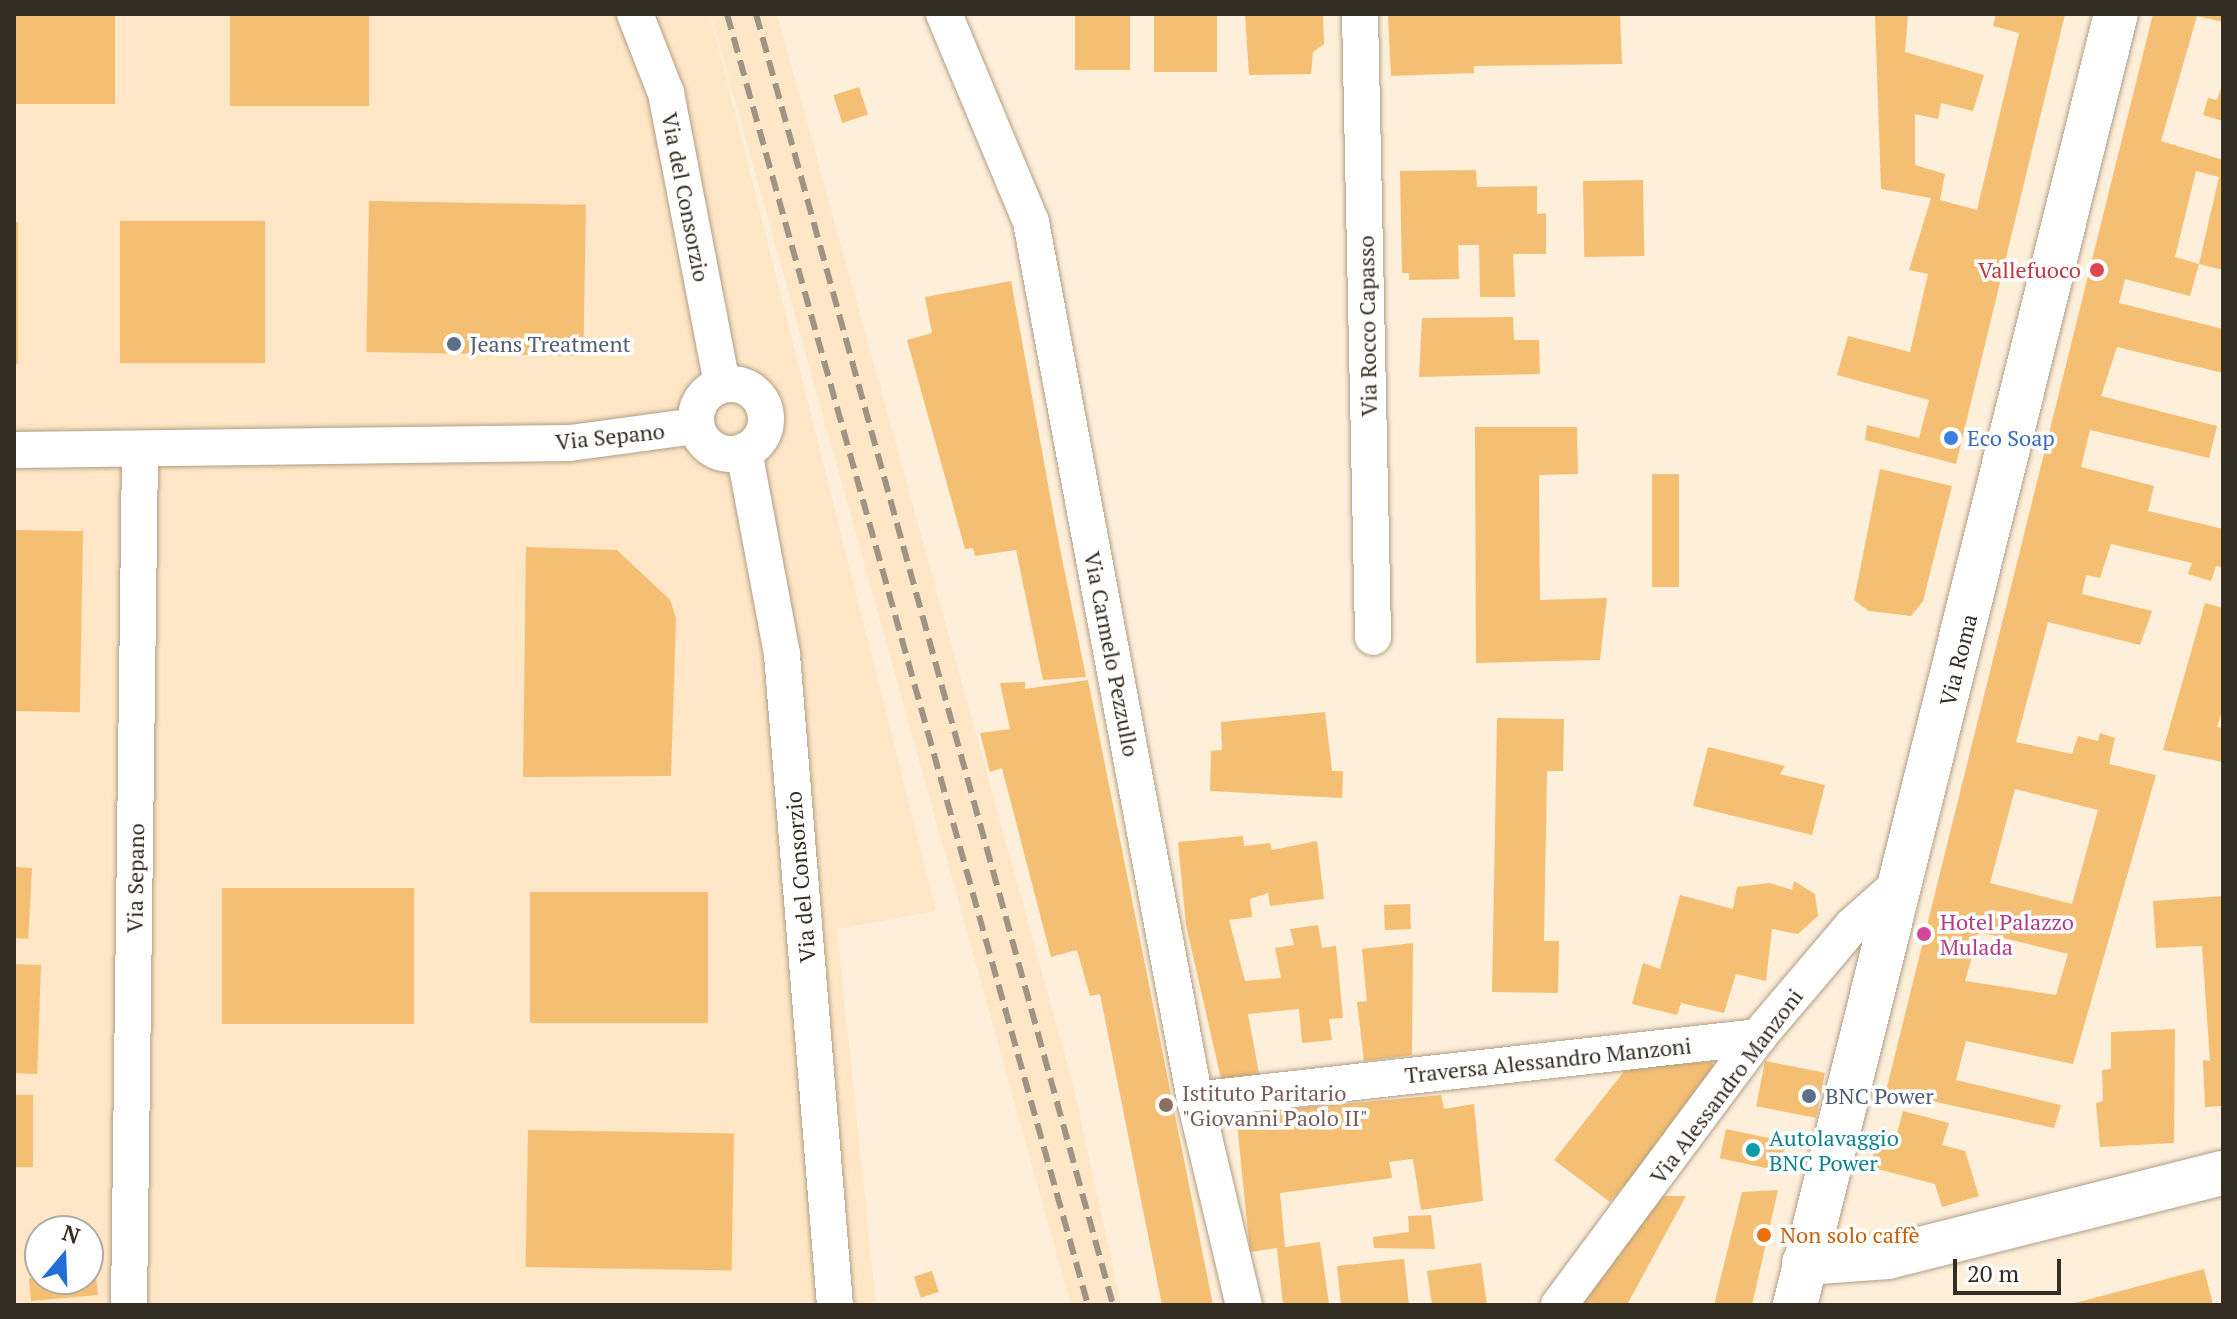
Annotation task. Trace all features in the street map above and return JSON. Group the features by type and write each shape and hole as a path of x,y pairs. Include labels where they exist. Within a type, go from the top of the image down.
{"street":[{"name":"Via del Consorzio","path":"635,14 666,93 722,385"},
{"name":"Via Carmelo Pezzullo","path":"944,14 1031,222 1195,1100 1244,1305"},
{"name":"Via Rocco Capasso","path":"1360,14 1373,637"},
{"name":"Via Roma","path":"1795,1305 1905,879 2116,14"},
{"path":"722,385 752,391 765,411 762,436 744,451 709,446 696,426 704,396 722,385"},
{"name":"Via Sepano","path":"14,450 140,451 570,443 696,426"},
{"name":"Via Sepano","path":"129,1305 140,451"},
{"name":"Via del Consorzio","path":"744,451 782,655 835,1305"},
{"name":"Via Alessandro Manzoni","path":"1559,1305 1758,1037 1852,926 1905,879"},
{"name":"Traversa Alessandro Manzoni","path":"1195,1100 1758,1037"},
{"path":"1804,1263 1888,1257 2223,1173"}],"shaded area":[{"path":"14,14 710,14 936,911 837,929 876,1305 14,1305"},
{"path":"711,14 777,14 1073,1085 1121,1305 1071,1305"}],"building":[{"path":"14,14 115,14 115,104 14,104"},
{"path":"230,14 369,14 369,106 230,106"},
{"path":"1075,14 1130,14 1130,70 1075,70"},
{"path":"1154,14 1217,14 1217,72 1154,72"},
{"path":"1245,14 1323,14 1324,44 1313,52 1311,74 1249,75"},
{"path":"1620,14 1622,64 1474,66 1474,73 1391,76 1388,16"},
{"path":"1875,14 1908,14 1905,52 1984,75 1973,111 1941,103 1938,119 1915,114 1915,165 1945,174 1940,200 1977,210 2019,33 1993,26 1996,14 2065,14 1956,464 1865,440 1867,425 1919,438 1929,400 1837,375 1848,336 1910,352 1928,274 1909,270 1931,198 1881,189"},
{"path":"2153,14 2223,14 2223,22 2197,16 2161,141 2223,160 2223,270 2199,264 2190,296 2125,279 2119,303 2223,329 2223,373 2117,347 2101,396 2217,426 2209,458 2090,430 2081,467 2154,486 2148,511 2223,529 2223,567 2216,566 2211,581 2188,574 2192,563 2111,544 2100,578 2086,575 2082,594 2152,611 2140,645 2048,622 2016,742 2072,754 2078,736 2098,741 2100,733 2115,738 2109,764 2156,775 2073,1064 1966,1041 1956,1080 2061,1105 2054,1128 1886,1091","holes":["2196,171 2219,177 2199,264 2175,257","2015,789 2098,810 2072,904 1990,883","1979,932 2068,954 2056,995 1965,981"]},
{"path":"2223,83 2223,121 2203,115 2208,98 2217,100"},
{"path":"859,87 868,115 842,123 833,95"},
{"path":"1476,170 1477,187 1537,186 1537,214 1546,213 1546,254 1513,254 1515,297 1480,297 1479,245 1458,245 1459,279 1409,280 1409,273 1402,273 1400,171"},
{"path":"1643,180 1644,256 1584,257 1583,181"},
{"path":"369,201 586,205 583,356 366,352"},
{"path":"120,221 265,221 265,363 120,363"},
{"path":"14,222 18,222 18,364 14,364"},
{"path":"1011,281 1086,677 1043,680 1016,550 975,556 973,548 965,549 907,340 932,333 925,297"},
{"path":"1513,317 1514,340 1539,340 1540,374 1419,377 1422,318"},
{"path":"1475,427 1577,427 1578,474 1539,475 1540,600 1607,598 1600,660 1476,663"},
{"path":"1880,469 1952,486 1923,601 1911,616 1869,611 1854,600"},
{"path":"1652,474 1679,474 1679,587 1652,587"},
{"path":"14,530 83,531 80,712 14,711"},
{"path":"526,547 617,550 670,600 676,618 671,776 523,777"},
{"path":"2205,603 2223,608 2223,708 2217,727 2223,728 2223,762 2163,750"},
{"path":"1088,680 1213,1305 1162,1305 1100,994 1090,996 1077,950 1051,957 1002,768 990,772 980,733 1010,729 1000,683 1025,682 1025,689"},
{"path":"1325,712 1332,771 1343,771 1342,798 1210,791 1211,751 1222,750 1221,722"},
{"path":"1497,718 1564,719 1563,771 1547,771 1544,941 1559,941 1558,993 1492,992"},
{"path":"1708,747 1785,766 1780,774 1825,785 1812,835 1693,806"},
{"path":"1243,836 1244,846 1270,843 1272,850 1317,841 1324,899 1270,906 1268,893 1250,899 1252,917 1229,920 1245,981 1281,978 1275,948 1294,945 1290,929 1318,925 1322,948 1336,946 1343,1018 1329,1019 1332,1040 1302,1043 1299,1009 1248,1014 1260,1079 1222,1083 1186,925 1178,842"},
{"path":"14,867 32,868 28,939 14,938"},
{"path":"1794,881 1815,894 1818,916 1798,934 1772,929 1766,981 1736,974 1724,1013 1681,1003 1677,1015 1632,1004 1643,963 1660,969 1680,895 1733,909 1737,887 1770,883 1792,890"},
{"path":"222,888 414,888 414,1024 222,1024"},
{"path":"530,892 708,892 708,1023 530,1023"},
{"path":"2223,896 2223,1106 2205,1107 2203,1060 2210,1061 2202,946 2156,948 2153,901"},
{"path":"1410,904 1411,929 1385,930 1384,905"},
{"path":"1413,943 1412,1055 1364,1061 1357,1002 1367,1001 1362,949"},
{"path":"14,964 41,965 37,1074 14,1073"},
{"path":"2175,1029 2174,1143 2100,1147 2096,1103 2103,1101 2102,1070 2111,1069 2111,1032"},
{"path":"1711,1061 1719,1074 1610,1202 1554,1160 1626,1069"},
{"path":"1765,1061 1825,1073 1816,1118 1756,1106"},
{"path":"14,1095 33,1095 33,1167 14,1167"},
{"path":"1441,1095 1444,1109 1474,1104 1483,1201 1421,1210 1413,1159 1389,1162 1392,1178 1280,1193 1285,1247 1320,1242 1329,1304 1283,1305 1277,1248 1250,1252 1236,1114"},
{"path":"1903,1111 1949,1123 1942,1145 1965,1151 1979,1196 1942,1207 1935,1184 1870,1167 1880,1129 1897,1134"},
{"name":"Autolavaggio BNC Power","path":"1726,1129 1786,1142 1779,1171 1720,1158"},
{"path":"528,1130 734,1134 732,1271 526,1267"},
{"path":"1778,1190 1752,1305 1714,1305 1742,1192"},
{"path":"1658,1196 1686,1196 1627,1305 1575,1305"},
{"path":"1431,1215 1435,1249 1374,1248 1373,1237 1409,1232 1408,1216"},
{"path":"1404,1259 1409,1305 1341,1305 1337,1266"},
{"path":"1481,1263 1487,1305 1432,1305 1427,1271"},
{"path":"2204,1269 2213,1305 2071,1304"},
{"path":"932,1271 939,1292 921,1298 914,1277"},
{"path":"30,1295 98,1295 31,1301"}],"railway":[{"path":"727,14 1088,1305"},
{"path":"756,14 1113,1305"}],"place":[{"name":"Vallefuoco","path":"2097,270"},
{"name":"Jeans Treatment","path":"454,344"},
{"name":"Eco Soap","path":"1951,438"},
{"name":"Hotel Palazzo Mulada","path":"1924,934"},
{"name":"BNC Power","path":"1809,1096"},
{"name":"Istituto Paritario \"Giovanni Paolo II\"","path":"1166,1105"},
{"name":"Autolavaggio BNC Power","path":"1753,1150"},
{"name":"Non solo caffè","path":"1764,1235"}]}
